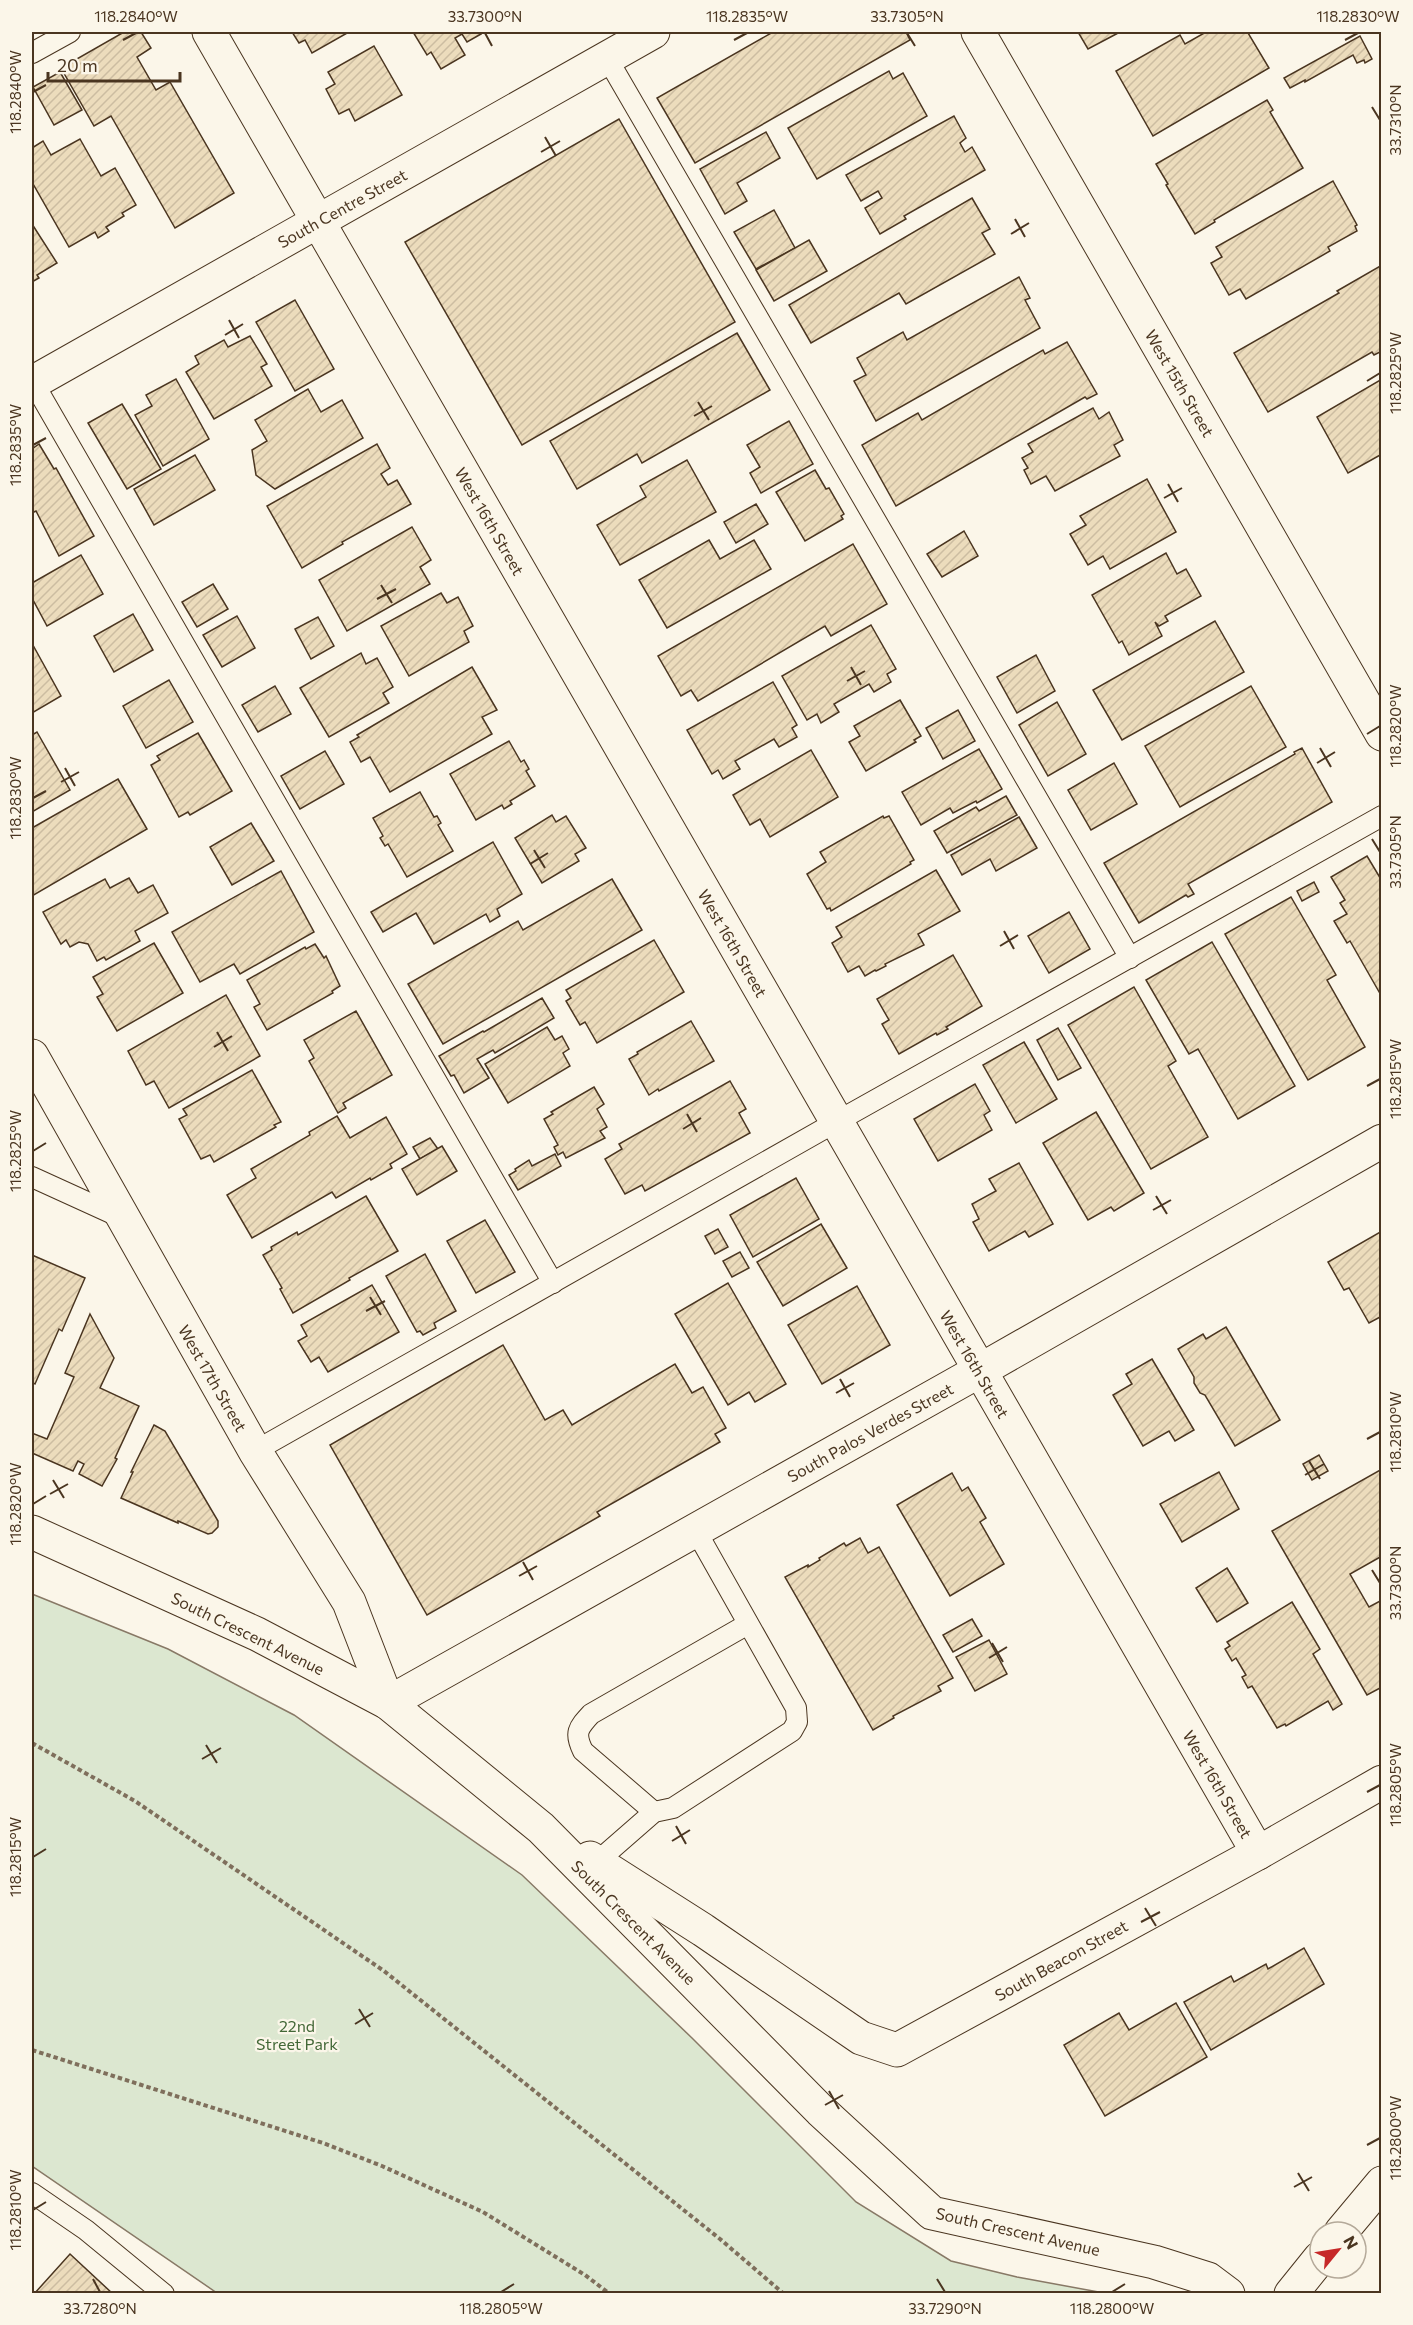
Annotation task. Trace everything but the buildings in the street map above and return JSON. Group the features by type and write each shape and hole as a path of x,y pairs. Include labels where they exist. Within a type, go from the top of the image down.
{"street":[{"name":"West 16th Street","path":"209,32 1258,1852"},
{"name":"South Centre Street","path":"32,383 652,32"},
{"name":"West 15th Street","path":"978,32 1382,734"},
{"name":"West 17th Street","path":"32,1056 255,1451 348,1602 388,1702"},
{"name":"South Palos Verdes Street","path":"388,1702 979,1371 1382,1141"},
{"name":"South Crescent Avenue","path":"32,1532 257,1634 388,1702 591,1868 820,2109 932,2213 1154,2262 1208,2279 1228,2294"},
{"name":"South Beacon Street","path":"591,1868 703,1930 861,2038 897,2050 1382,1782"},
{"path":"1352,2220 1379,2189"},
{"path":"1291,2294 1308,2273"}],"lane":[{"path":"32,53 70,32"},
{"path":"607,58 1130,958"},
{"path":"32,383 553,1283"},
{"path":"255,1451 1382,816"},
{"path":"32,1177 122,1218"},
{"path":"591,1868 654,1812 673,1808 772,1745 792,1731 797,1722 796,1708 695,1529"},
{"path":"654,1812 583,1751 577,1738 578,1728 591,1714 748,1624"},
{"path":"32,2193 86,2230 164,2294"}],"path":[{"path":"32,1743 135,1801 384,1971 701,2224 784,2294"},
{"path":"32,2050 323,2143 382,2166 483,2212 585,2275 610,2294"}],"green space":[{"name":"22nd Street Park","path":"32,1594 168,1649 294,1715 522,1875 692,2038 856,2202 951,2261 1017,2277 1104,2293 217,2293 32,2166"}]}
